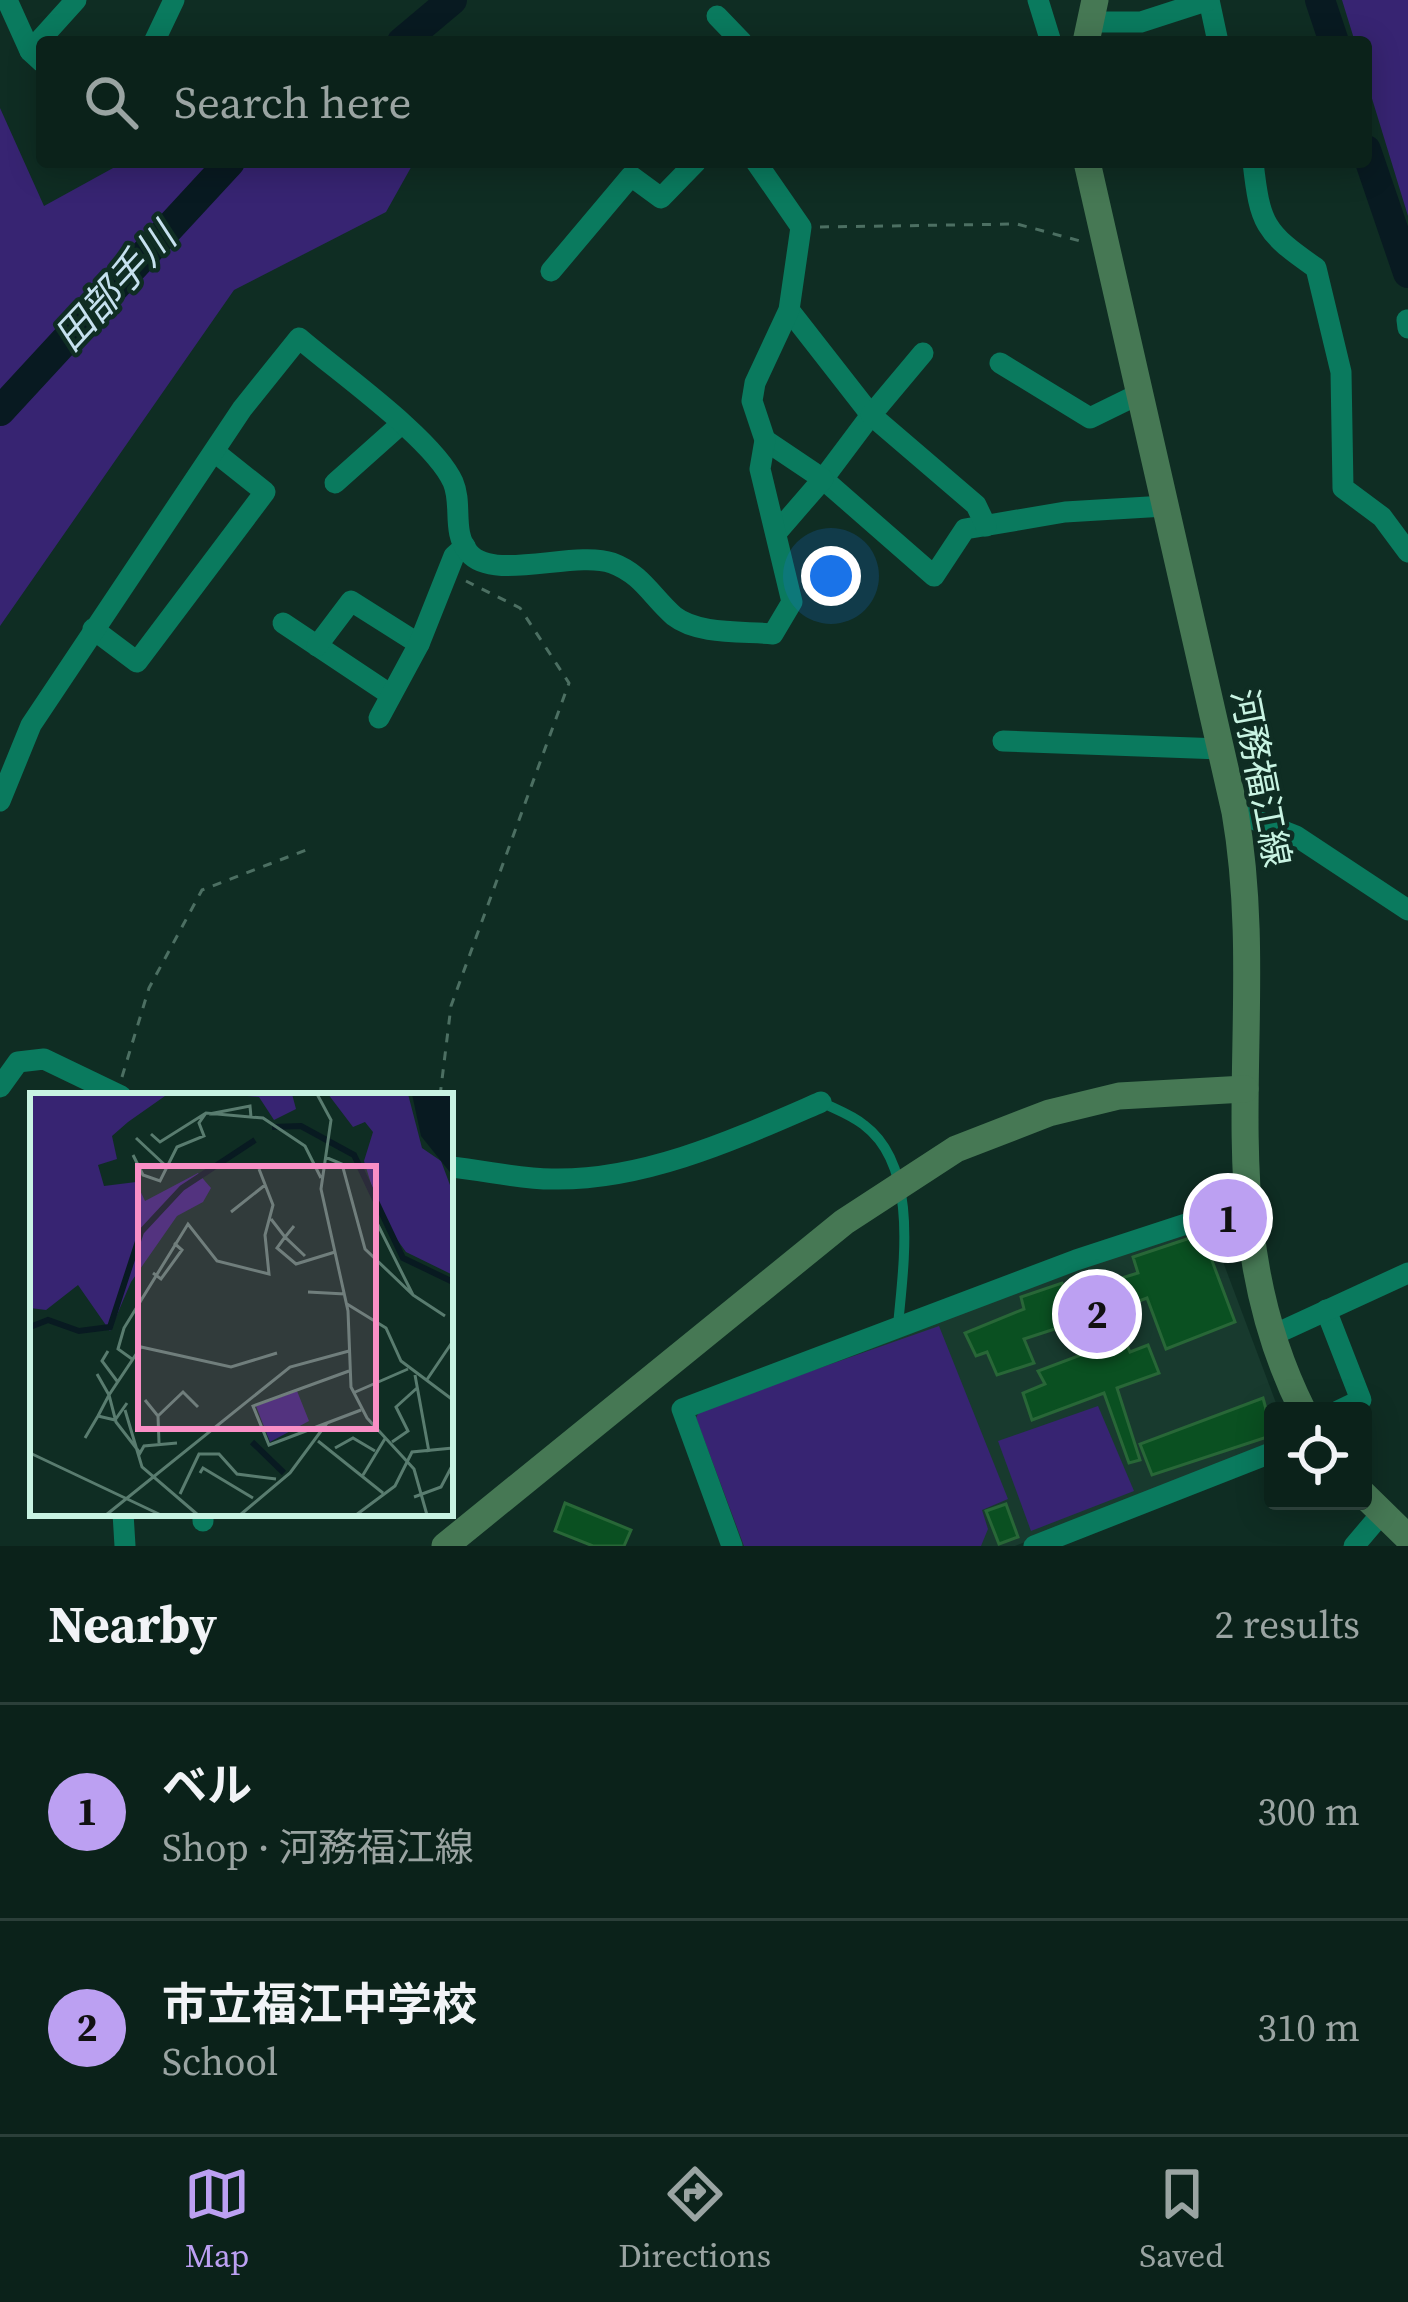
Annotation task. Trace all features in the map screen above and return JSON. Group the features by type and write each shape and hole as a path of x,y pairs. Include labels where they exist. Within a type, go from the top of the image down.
{"main road":[{"name":"河務福江線","path":"1088,168 1235,812 1246,887 1244,1205 1271,1336 1299,1402"},
{"path":"445,1546 896,1184 956,1149 1079,1105 1135,1094 1244,1089"},
{"path":"1372,1503 1408,1538"}],"street":[{"path":"7,0 36,57"},
{"path":"51,36 76,0"},
{"path":"1037,0 1049,36"},
{"path":"1090,22 1141,22 1209,0 1217,36"},
{"path":"157,36 172,1"},
{"path":"717,16 736,36"},
{"path":"551,272 631,176 661,198 690,168"},
{"path":"0,801 32,725 93,629 299,338 428,449 454,484 458,532 470,556 488,564 520,566 566,558 610,562 650,585 675,617 702,628 773,634 792,602 760,469 765,440 752,401 754,383 789,310 801,227 760,168"},
{"path":"1254,168 1259,219 1277,242 1316,268 1341,372 1343,488 1382,517 1408,552"},
{"path":"789,310 871,415 976,505 986,526"},
{"path":"777,532 923,353"},
{"path":"1000,363 1090,418 1139,394"},
{"path":"335,483 400,425"},
{"path":"765,440 823,479 934,576 965,530 1065,512 1165,506"},
{"path":"93,629 136,662 265,492 216,453"},
{"path":"379,718 465,546"},
{"path":"317,646 351,601 419,644"},
{"path":"283,623 392,695"},
{"path":"1003,742 1221,749"},
{"path":"1235,812 1296,836 1408,910"},
{"path":"0,1087 18,1062 44,1059 115,1093"},
{"path":"453,1167 550,1180 594,1176 656,1164 742,1136 821,1102"},
{"path":"732,1546 682,1409 1076,1260 1244,1205"},
{"path":"1271,1336 1408,1273"},
{"path":"1326,1310 1361,1400 1357,1402"},
{"path":"1034,1546 1264,1455"},
{"path":"1354,1546 1369,1510"},
{"path":"1088,1546 1092,1535 1119,1515"},
{"path":"123,1516 125,1546"}],"lane":[{"path":"821,1102 866,1126 888,1153 905,1241 898,1330"}],"path":[{"path":"801,227 1017,224 1104,244"},
{"path":"440,1093 452,1006 569,682 520,608 448,572"},
{"path":"120,1093 149,988 202,890 306,850"}],"shaded area":[{"path":"1342,0 1408,0 1408,216 1372,99 1372,36 1353,36"},
{"path":"0,108 44,206 113,168 411,168 386,212 234,290 0,626"},
{"path":"1207,1219 1276,1402 1264,1402 1264,1451 1015,1546 739,1546 691,1416"},
{"path":"939,1326 1008,1499 982,1510 988,1529 981,1546 744,1546 696,1418 700,1410"},
{"path":"1098,1406 1134,1491 1031,1531 998,1441"}],"building":[{"path":"1202,1234 1235,1322 1166,1349 1147,1298 1112,1311 1130,1352 1148,1345 1159,1373 1117,1388 1140,1460 1129,1463 1104,1393 1032,1420 1023,1393 1045,1384 1038,1371 1097,1349 1085,1319 1024,1339 1034,1363 997,1375 987,1352 976,1356 965,1333 1024,1309 1021,1297 1062,1283 1067,1295 1138,1273 1133,1257"},
{"path":"1263,1398 1264,1438 1152,1475 1140,1444"},
{"path":"565,1503 631,1530 624,1546 593,1546 555,1531"},
{"path":"1006,1504 1018,1537 999,1544 986,1511"}],"waterway":[{"name":"田部手川","path":"409,36 452,0"},
{"name":"田部手川","path":"1320,0 1332,36"},
{"name":"田部手川","path":"0,411 224,168"},
{"name":"田部手川","path":"1372,168 1408,273"}],"place":[{"name":"ベル","path":"1228,1218"},
{"name":"市立福江中学校","path":"1097,1314"}]}
